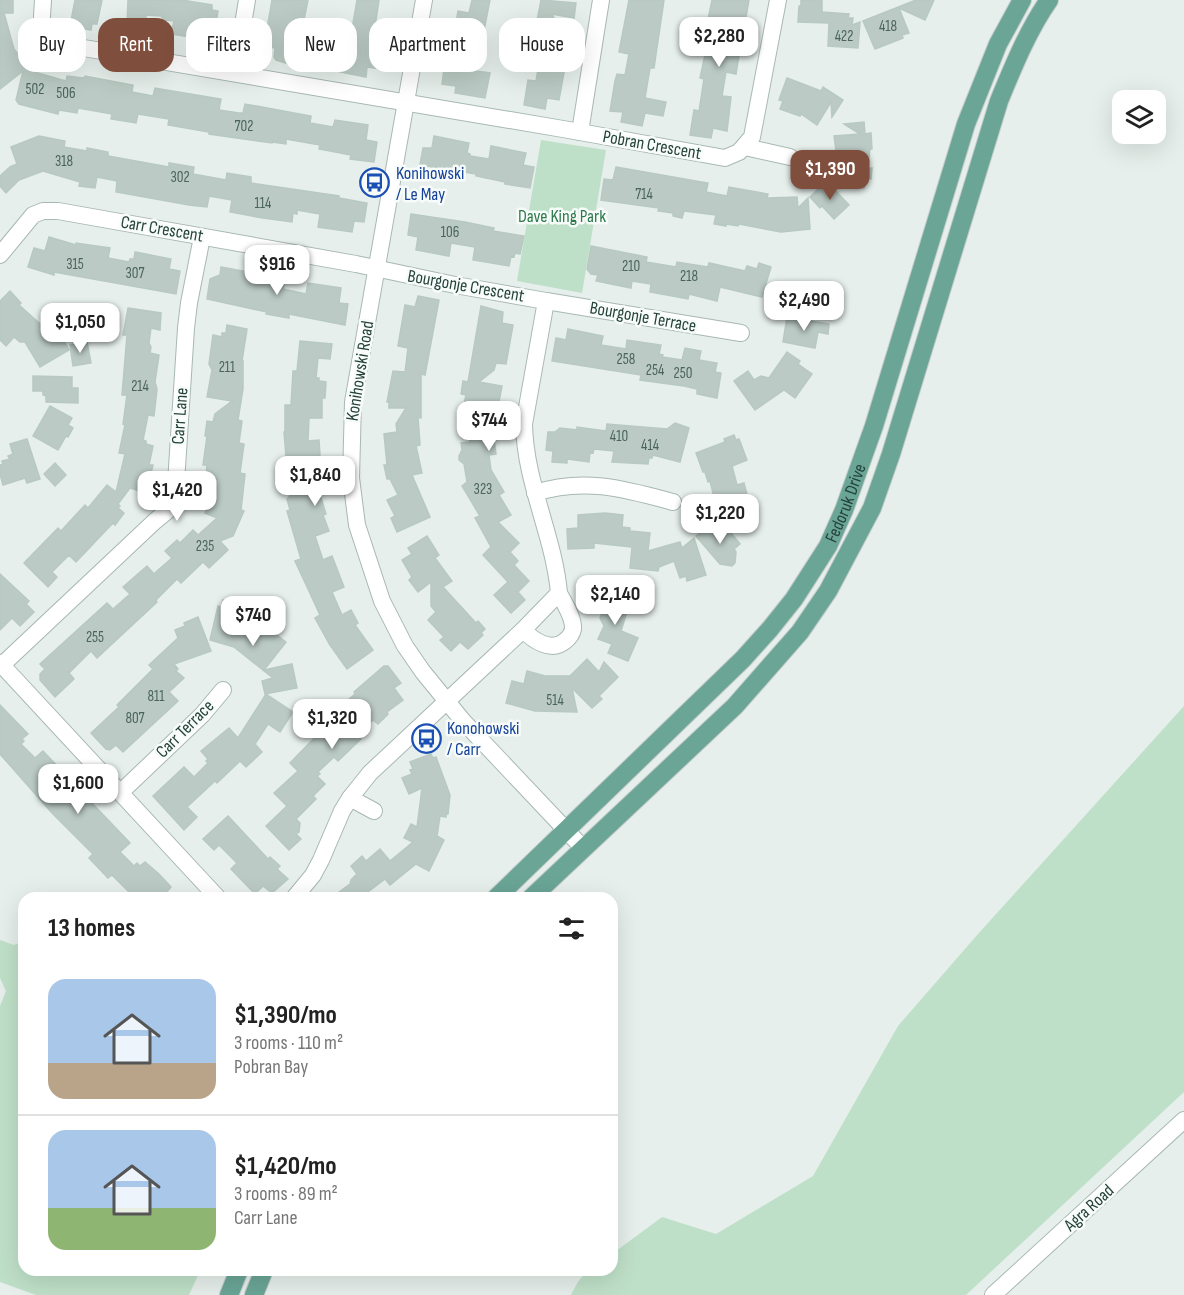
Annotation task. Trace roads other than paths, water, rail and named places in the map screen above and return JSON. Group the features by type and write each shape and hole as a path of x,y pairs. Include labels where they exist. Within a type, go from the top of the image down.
{"main road":[{"name":"Fedoruk Drive","path":"502,892 743,659 771,629 794,599 828,546 864,458 969,115 998,44 1022,0"},
{"name":"Fedoruk Drive","path":"537,892 735,706 800,632 828,591 872,508 905,414 999,101 1013,68 1049,0"},
{"path":"229,1295 237,1276"},
{"path":"254,1295 262,1276"}],"street":[{"name":"Pobran Crescent","path":"43,0 41,28 45,36 60,44 726,158 745,147"},
{"path":"235,73 247,0"},
{"name":"Konihowski Road","path":"424,0 353,402 350,454 353,501 365,552 382,601 405,646 463,721 583,848"},
{"path":"580,132 601,0"},
{"path":"778,0 756,123 752,137 745,147 790,157"},
{"name":"Carr Crescent","path":"0,255 33,215 43,211 58,211 377,268"},
{"name":"Carr Lane","path":"1,664 154,521 172,507 175,498 189,303 201,237"},
{"name":"Bourgonje Crescent","path":"377,268 546,301 524,424 526,455 558,575 559,593 573,630 569,638 561,644 550,646 530,638 523,630"},
{"name":"Bourgonje Terrace","path":"546,301 741,333"},
{"path":"535,493 601,485 673,502"},
{"path":"299,892 313,875 350,798 374,768 523,630 559,593"},
{"path":"1,664 213,892"},
{"name":"Carr Terrace","path":"121,792 202,715 222,690"},
{"path":"350,798 374,811"},
{"name":"Agra Road","path":"993,1295 1184,1120"}],"place":[{"name":"Konihowski / Le May","path":"375,183"},
{"name":"Konohowski / Carr","path":"426,738"}],"park label":[{"name":"Dave King Park","path":"562,216"}]}
